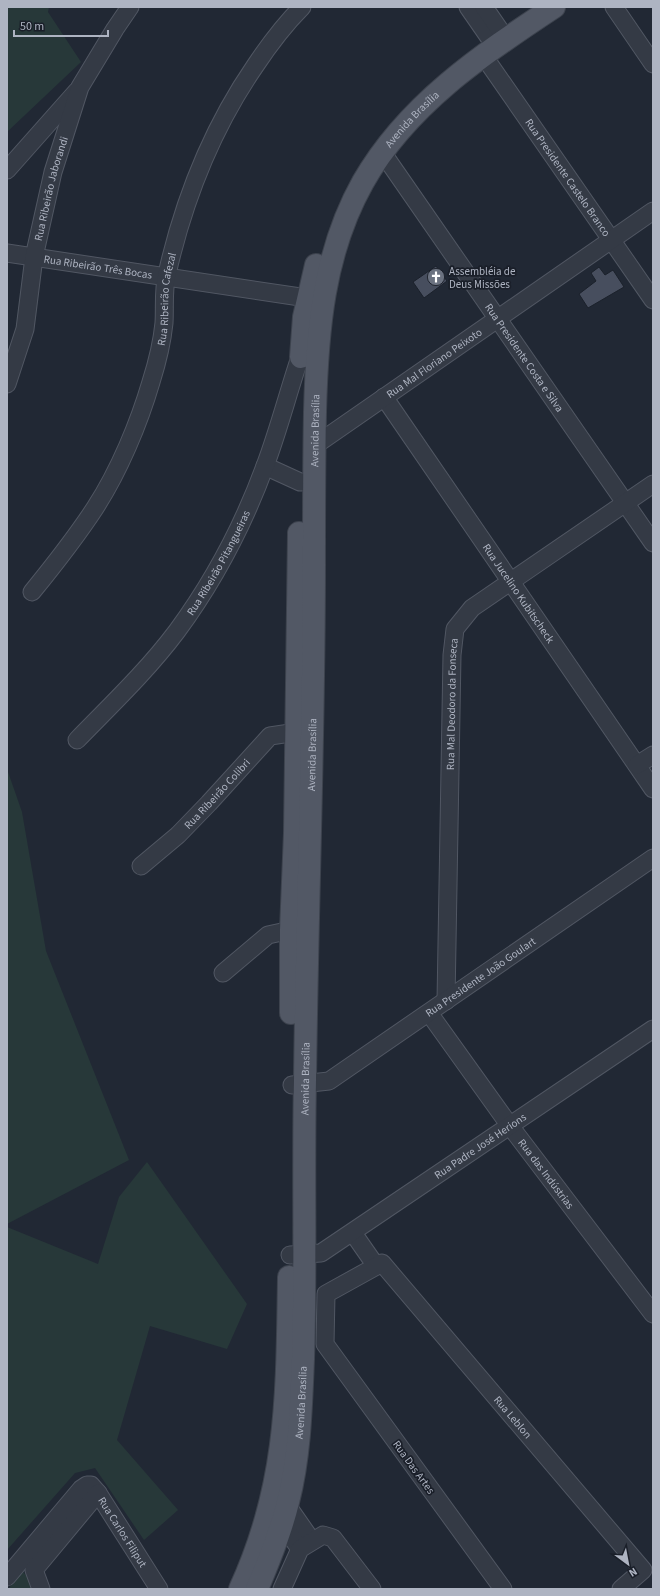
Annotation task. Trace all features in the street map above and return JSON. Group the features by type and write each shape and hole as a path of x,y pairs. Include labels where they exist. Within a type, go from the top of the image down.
{"main road":[{"name":"Avenida Brasília","path":"240,1589 261,1538 278,1506 298,1447 301,1405 297,1255 298,1085 313,716 314,446 316,354 319,320 329,267 348,212 362,184 382,152 430,97 534,7"},
{"name":"Avenida Brasília","path":"298,1085 291,930 297,732 302,351 307,298 326,228 345,187 367,150 400,111 428,84 494,42 554,7"},
{"name":"Avenida Brasília","path":"257,1589 273,1552 278,1506"}],"street":[{"name":"Rua Ribeirão Jaborandi","path":"7,384 26,329 34,257 53,172 80,87 130,7"},
{"name":"Rua Ribeirão Cafezal","path":"32,592 59,559 96,507 132,433 152,381 163,325 166,276 185,207 199,166 220,123 242,84 269,46 302,7"},
{"path":"468,7 494,42"},
{"path":"484,7 494,42"},
{"path":"614,7 653,64"},
{"name":"Rua Presidente Castelo Branco","path":"494,42 612,240 653,300"},
{"path":"7,170 80,87"},
{"name":"Rua Presidente Costa e Silva","path":"382,152 653,544"},
{"name":"Rua Mal Floriano Peixoto","path":"314,446 653,211"},
{"name":"Rua Ribeirão Três Bocas","path":"7,253 307,298"},
{"name":"Rua Ribeirão Pitangueiras","path":"77,740 140,676 177,630 206,585 238,529 265,466 302,351"},
{"name":"Rua Jucelino Kubitscheck","path":"384,397 653,789"},
{"path":"265,466 300,482"},
{"name":"Rua Mal Deodoro da Fonseca","path":"446,1002 452,655 455,629 472,608 653,484"},
{"name":"Rua Ribeirão Colibri","path":"141,866 193,819 270,736 297,732"},
{"path":"637,765 653,755"},
{"name":"Rua Presidente João Goulart","path":"298,1085 329,1081 446,1002 653,858"},
{"path":"223,973 268,935 291,930"},
{"name":"Rua das Indústrias","path":"430,1013 510,1126 653,1314"},
{"name":"Rua Padre José Herions","path":"297,1255 321,1253 348,1236 653,1029"},
{"name":"Rua Leblon","path":"348,1236 643,1570 621,1589"},
{"name":"Rua Das Artes","path":"374,1267 326,1294 325,1344 503,1589"},
{"name":"Rua Carlos Filiput","path":"28,1565 81,1489 87,1485 91,1485 98,1493 158,1588"},
{"path":"7,1577 28,1565 98,1493"},
{"path":"278,1506 306,1545"},
{"path":"282,1589 306,1545 323,1535 334,1538 372,1589"},
{"path":"28,1565 41,1589"}],"shaded area":[{"path":"7,7 49,7 48,12 81,62 7,132"},
{"path":"7,769 22,812 46,951 129,1160 7,1224"},
{"path":"147,1162 247,1304 227,1349 150,1326 117,1440 178,1510 144,1540 95,1468 75,1473 7,1550 7,1227 98,1264 119,1197"},
{"path":"23,1572 30,1579 34,1589 8,1589"}],"building":[{"path":"436,266 447,281 424,298 413,282"},
{"path":"599,267 605,275 613,270 624,287 588,308 579,294 596,281 591,273"}],"place":[{"name":"Assembléia de Deus Missões","path":"436,277"}]}
